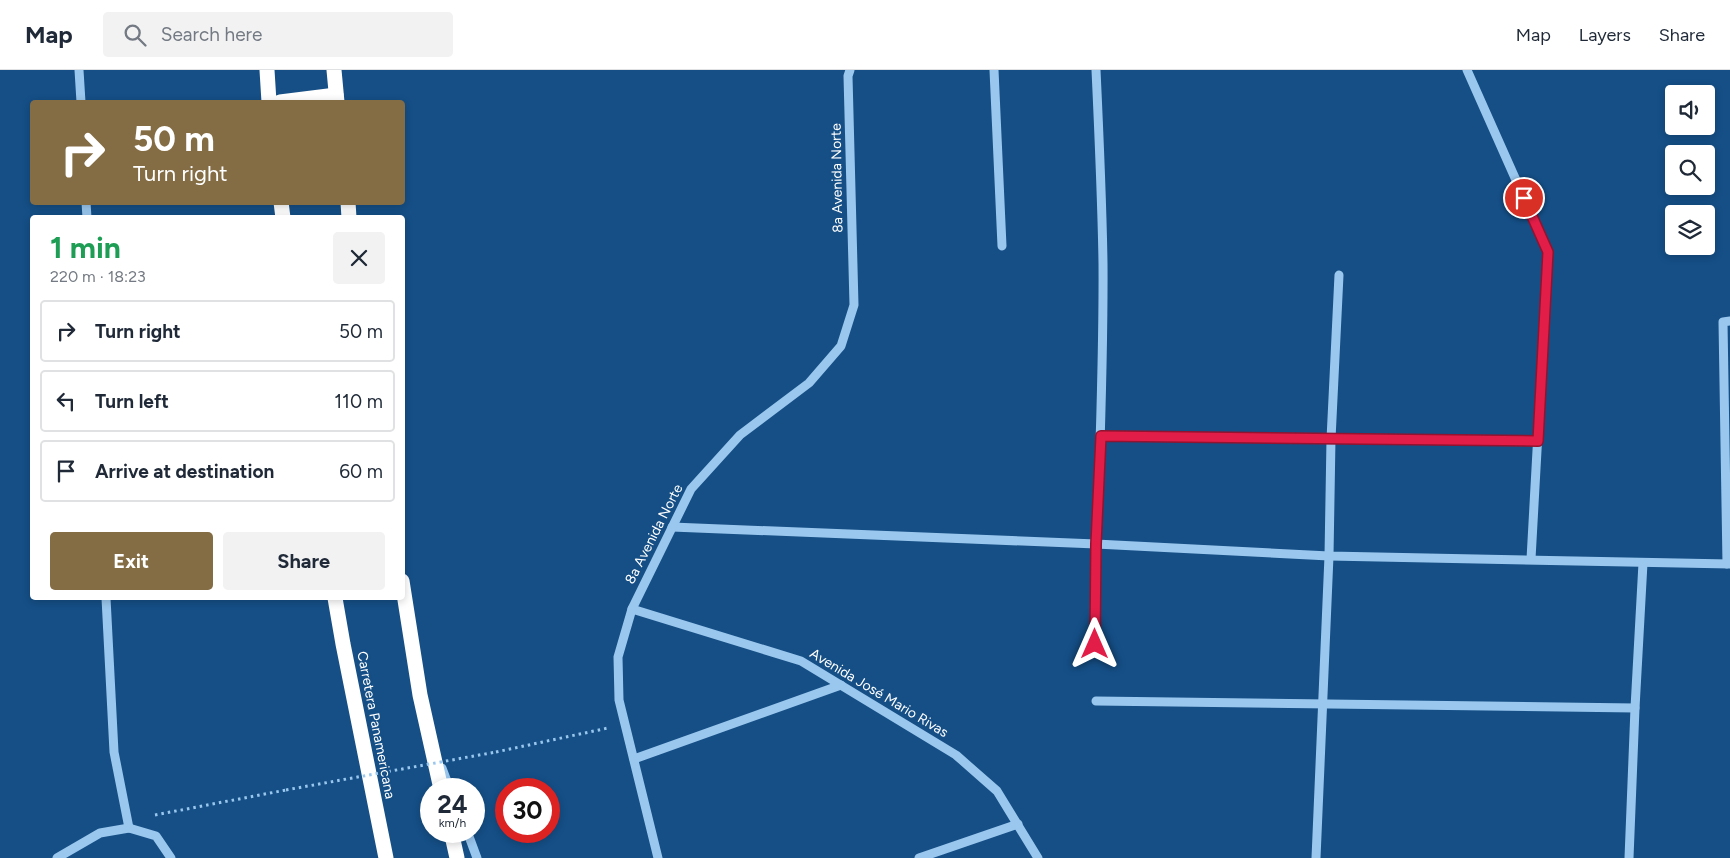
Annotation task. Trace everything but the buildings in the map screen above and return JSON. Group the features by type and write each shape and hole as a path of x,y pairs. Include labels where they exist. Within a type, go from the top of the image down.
{"highway":[{"path":"267,70 269,100"},
{"path":"317,100 336,99 334,70"},
{"name":"Carretera Panamericana","path":"336,600 345,654 386,858"},
{"path":"405,600 426,726 438,778"},
{"path":"454,843 457,858"}],"street":[{"path":"79,70 81,100"},
{"name":"8a Avenida Norte","path":"658,858 619,700 618,657 632,609 691,490 740,435 810,383 841,346 854,305 848,76 850,70"},
{"path":"994,70 1002,246"},
{"path":"1095,644 1096,544 1101,436 1103,262 1096,70"},
{"path":"1467,70 1548,252 1531,559"},
{"path":"1316,858 1329,556 1331,439 1339,275"},
{"path":"672,527 1096,544 1329,556 1728,564 1723,322 1730,321"},
{"path":"1101,436 1538,441"},
{"path":"1629,858 1643,563"},
{"path":"106,600 114,752 128,824"},
{"name":"Avenida José Mario Rivas","path":"632,609 801,661 956,755 997,792 1038,858"},
{"path":"634,759 841,685"},
{"path":"1096,701 1635,708"},
{"path":"426,726 446,778"},
{"path":"57,858 100,833 128,824 156,836 171,858"},
{"path":"920,858 1018,824"},
{"path":"471,843 477,858"}],"path":[{"path":"128,824 286,790 496,752 625,724"}],"route":[{"path":"1095,644 1096,544 1101,436 1538,441 1548,252 1524,198"}]}
